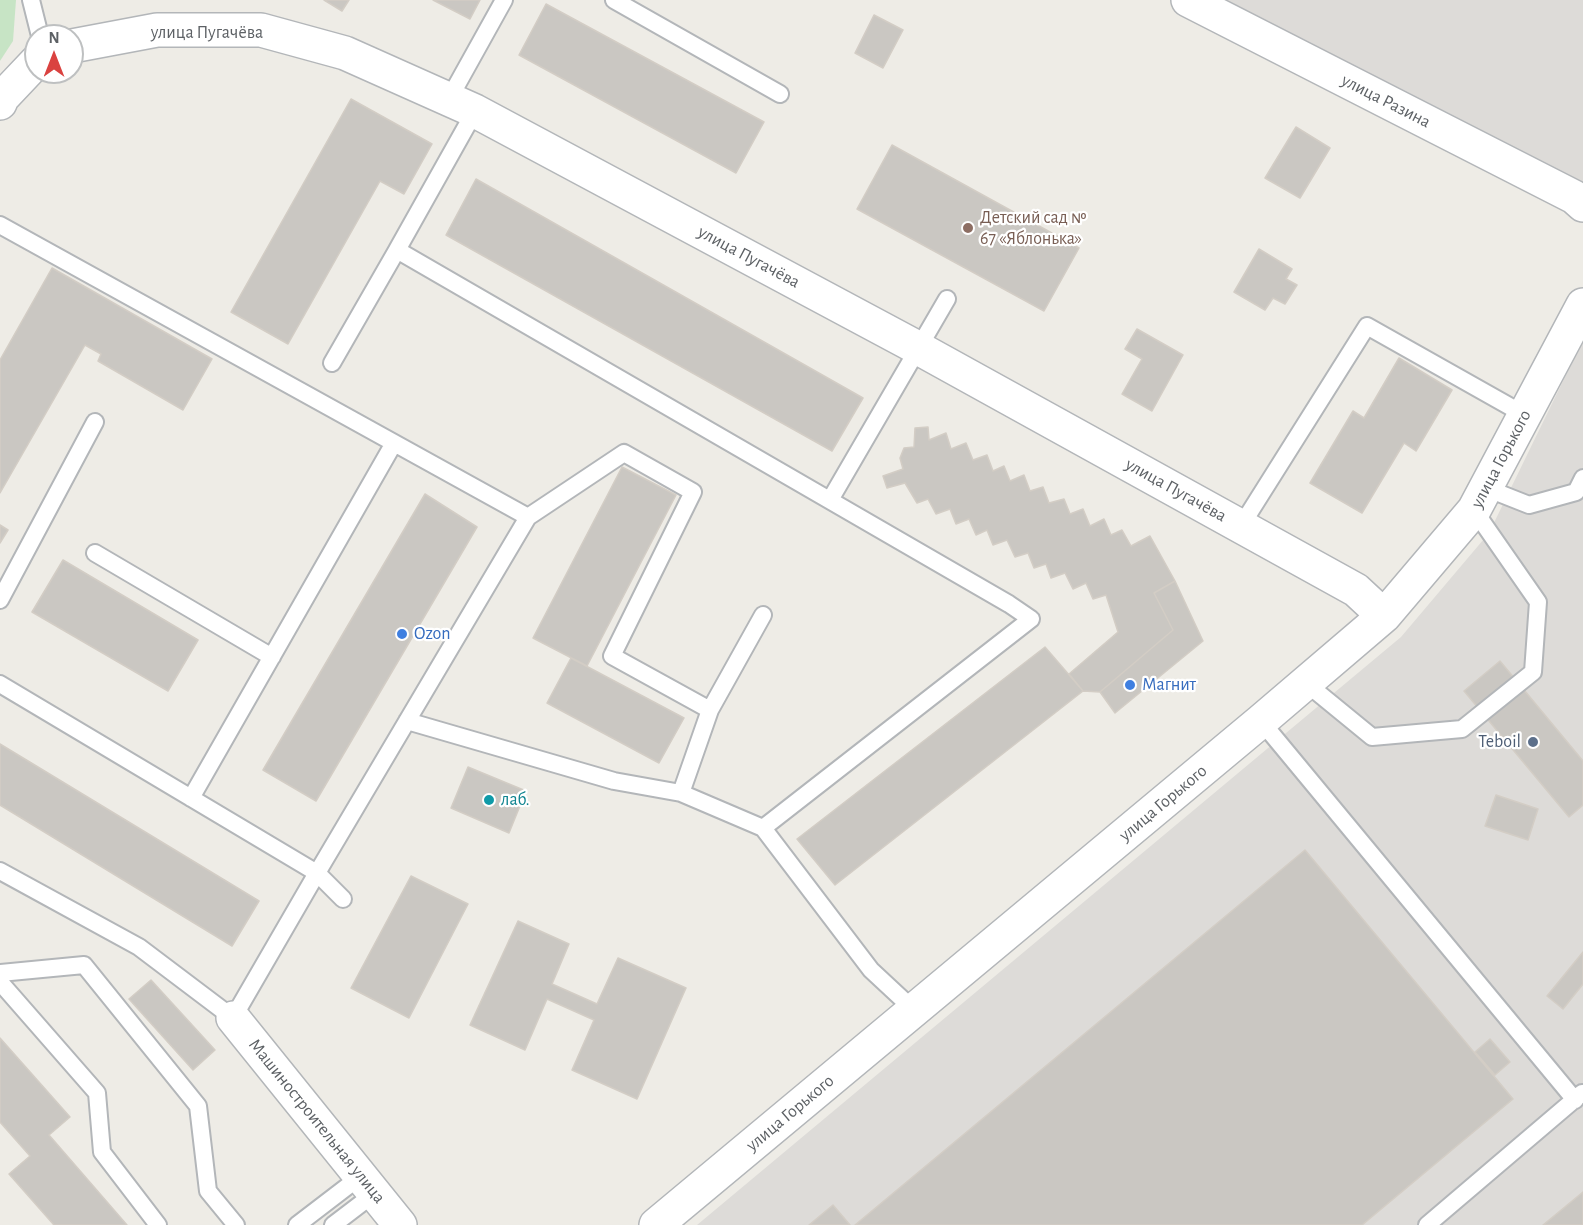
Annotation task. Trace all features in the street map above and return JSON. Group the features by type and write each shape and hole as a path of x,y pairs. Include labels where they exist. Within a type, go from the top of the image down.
{"street":[{"name":"улица Разина","path":"1188,0 1574,197 1583,205"},
{"name":"улица Пугачёва","path":"84,43 157,30 261,30 345,53 462,105 918,348 1356,590 1384,616"},
{"path":"0,103 24,75"},
{"name":"улица Горького","path":"656,1225 1384,616 1480,499 1583,305"},
{"name":"Машиностроительная улица","path":"233,1018 400,1225"}],"lane":[{"path":"32,0 37,24"},
{"path":"332,363 397,250 462,105 504,0"},
{"path":"614,0 780,94"},
{"path":"0,225 528,517"},
{"path":"397,250 1000,598 1031,619 763,828"},
{"path":"830,500 947,298"},
{"path":"1241,526 1367,326 1525,415"},
{"path":"0,600 95,422"},
{"path":"191,798 394,443"},
{"path":"0,871 139,947 233,1018 528,517 624,453 693,492 612,656 710,710"},
{"path":"1480,499 1529,505 1576,492 1583,478"},
{"path":"1306,683 1372,737 1462,729 1533,672 1538,602 1480,499"},
{"path":"95,553 272,657"},
{"path":"681,793 710,710 763,615"},
{"path":"0,684 317,873 343,899"},
{"path":"406,721 614,781 681,793 763,828 871,970 914,1010"},
{"path":"1261,721 1579,1096 1427,1225"},
{"path":"0,973 84,965 198,1106 208,1191 236,1225"},
{"path":"0,982 97,1094 102,1152 159,1225"},
{"path":"297,1225 368,1184"},
{"path":"333,1225 368,1184"}],"shaded area":[{"path":"1210,0 1583,0 1583,186"},
{"path":"1583,340 1583,1225 697,1225 1401,637 1489,533"}],"green space":[{"path":"0,0 16,0 13,41 0,61"}],"building":[{"path":"324,0 349,0 342,11"},
{"path":"433,0 480,0 470,19"},
{"path":"546,4 764,122 736,173 519,55"},
{"path":"874,15 903,30 883,68 855,53"},
{"path":"351,99 432,144 404,194 380,181 288,344 231,312"},
{"path":"1296,127 1330,148 1300,198 1265,178"},
{"name":"Детский сад № 67 «Яблонька»","path":"892,145 1079,248 1044,311 857,209"},
{"path":"476,179 863,398 832,451 446,235"},
{"path":"1259,249 1292,269 1286,279 1297,285 1285,304 1273,298 1265,310 1234,292"},
{"path":"52,268 212,359 183,410 98,361 101,354 85,345 0,493 0,360"},
{"path":"1137,329 1183,355 1152,411 1122,394 1142,359 1125,349"},
{"path":"1399,358 1452,390 1416,451 1404,443 1362,513 1310,483 1353,411 1364,418"},
{"path":"928,427 929,440 946,433 951,449 966,443 973,460 987,455 993,471 1004,466 1010,481 1024,475 1030,491 1043,487 1049,503 1064,499 1070,514 1083,509 1090,526 1104,519 1111,535 1122,530 1131,546 1150,536 1175,581 1154,593 1173,630 1100,692 1083,691 1069,674 1118,632 1106,595 1093,599 1086,583 1073,589 1065,573 1051,578 1046,564 1034,568 1028,553 1015,557 1007,540 993,545 987,530 976,535 969,519 956,524 950,509 936,514 928,499 917,503 905,483 887,488 883,476 903,469 900,458 904,448 914,447 915,428"},
{"path":"622,467 676,495 587,666 533,638"},
{"path":"425,494 477,527 316,801 263,770"},
{"path":"0,525 8,530 0,543"},
{"path":"63,560 198,640 168,691 32,612"},
{"path":"1175,581 1203,641 1115,713 1100,692 1173,630 1154,593"},
{"path":"1045,647 1083,691 835,885 797,839"},
{"path":"571,658 684,718 659,763 547,703"},
{"path":"1500,661 1583,761 1583,805 1569,817 1464,691"},
{"path":"0,744 259,901 232,946 0,805"},
{"name":"лаб.","path":"468,767 526,791 509,833 451,808"},
{"path":"1496,795 1538,809 1528,840 1485,826"},
{"path":"1305,850 1513,1099 1362,1225 855,1225"},
{"path":"411,876 468,904 409,1018 351,988"},
{"path":"518,921 569,944 552,984 597,1004 618,958 686,988 637,1099 572,1070 594,1020 547,999 525,1050 470,1025"},
{"path":"1583,952 1583,984 1563,1009 1547,996"},
{"path":"151,980 215,1050 193,1070 129,999"},
{"path":"0,1038 70,1117 49,1135 127,1225 54,1225 9,1174 30,1156 0,1122"},
{"path":"1490,1039 1510,1062 1495,1075 1475,1052"},
{"path":"1583,1192 1583,1225 1543,1225"},
{"path":"833,1205 850,1225 809,1225"}],"place":[{"name":"Детский сад № 67 «Яблонька»","path":"968,228"},
{"name":"Ozon","path":"402,634"},
{"name":"Магнит","path":"1130,685"},
{"name":"Teboil","path":"1533,742"},
{"name":"лаб.","path":"489,800"}]}
